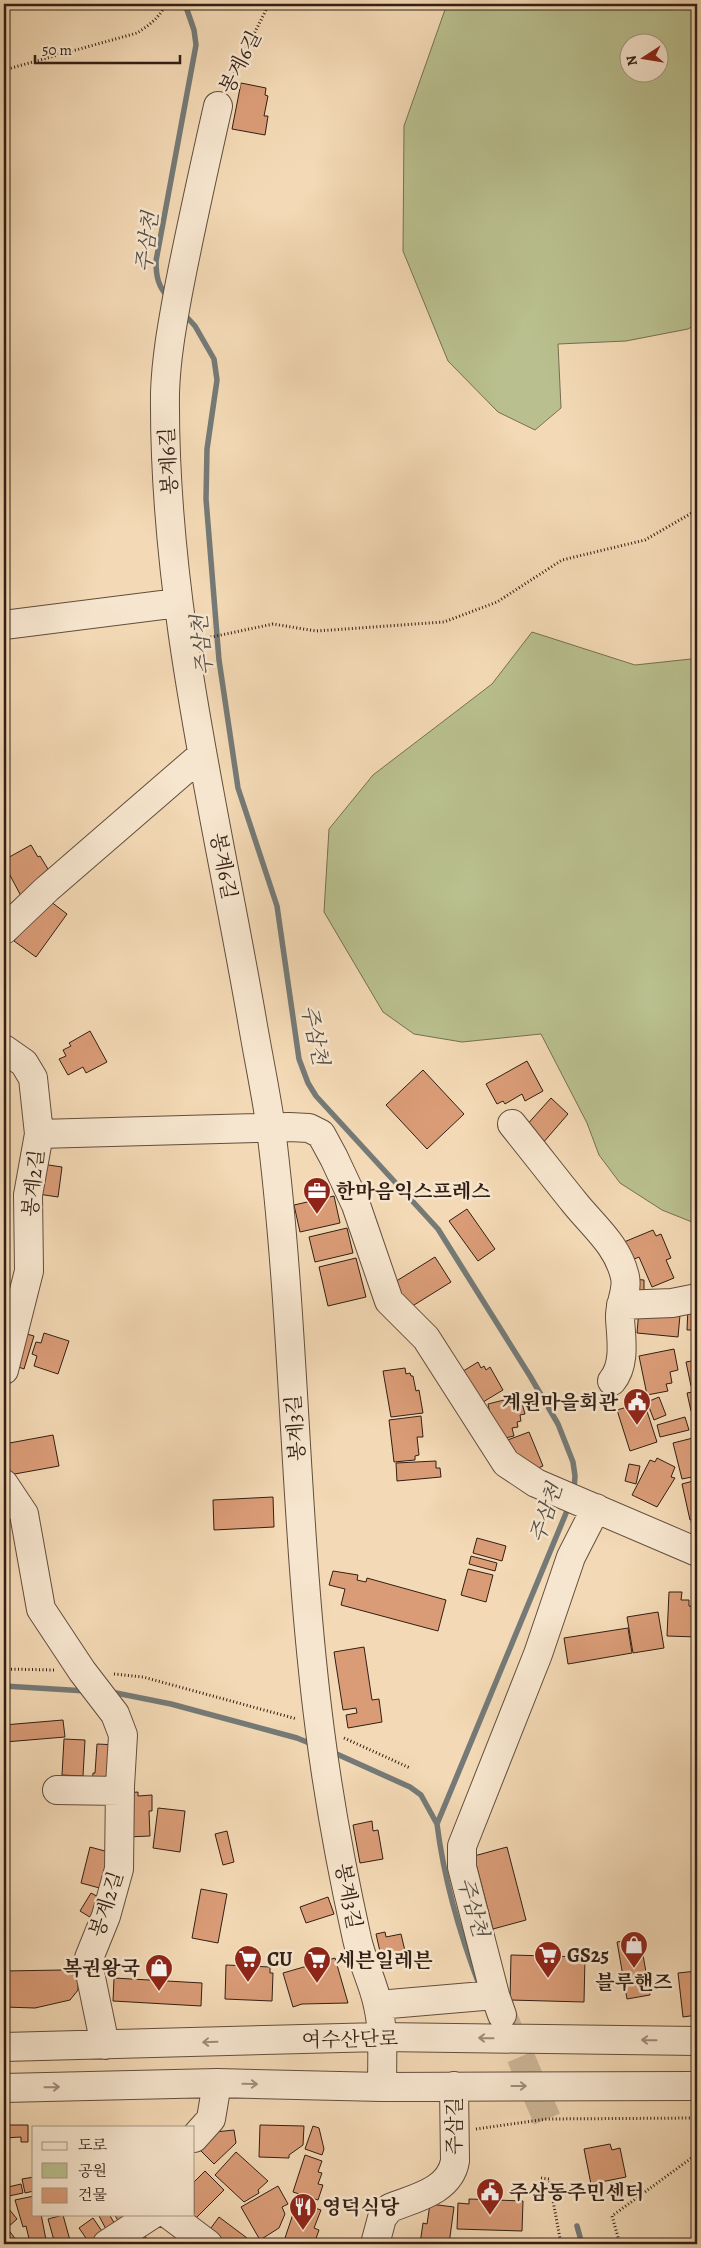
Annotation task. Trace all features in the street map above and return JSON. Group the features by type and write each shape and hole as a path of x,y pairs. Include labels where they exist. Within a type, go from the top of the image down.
{"street":[{"name":"봉계6길","path":"218,106 183,269 168,350 165,392 167,460 178,603 202,755 236,924 271,1128"},
{"path":"4,625 178,603"},
{"path":"4,930 47,889 202,755"},
{"name":"봉계2길","path":"4,1049 24,1063 33,1078 39,1134 28,1195 29,1271 9,1329 4,1370"},
{"path":"512,1124 575,1204 614,1248 626,1278 620,1314 621,1357 617,1373 612,1381"},
{"path":"39,1134 300,1126 315,1130 320,1134 330,1150 356,1206 389,1301 426,1338 506,1463 526,1478 697,1552"},
{"name":"봉계3길","path":"271,1128 287,1311 304,1584 320,1728 327,1782 357,1940 378,2005 382,2087"},
{"path":"622,1305 672,1303 697,1298"},
{"path":"4,1484 24,1514 41,1608 85,1674"},
{"path":"378,2005 498,2005 462,1867 462,1846 538,1654 571,1557 592,1506"},
{"name":"봉계2길","path":"85,1674 115,1714 123,1735 119,1869 106,1916 89,1958 89,1968 105,2045"},
{"path":"57,1790 120,1792"},
{"name":"여수산단로","path":"4,2047 381,2037 697,2041"},
{"path":"195,2137 211,2119 217,2083"},
{"path":"4,2088 217,2083 382,2087 697,2086"},
{"name":"주삼길","path":"375,2244 382,2218 390,2208 422,2196 450,2176 455,2160 454,2086"},
{"path":"107,2244 150,2216"},
{"path":"171,2216 208,2244"}],"path":[{"path":"4,70 137,33 152,23 164,10 165,4"},
{"name":"봉계6길","path":"218,106 269,4"},
{"path":"204,639 273,624 316,631 444,622 497,602 562,560 645,540 697,510"},
{"path":"4,1669 143,1677 285,1715 320,1728 410,1768"},
{"path":"454,2129 482,2129 547,2119 697,2118"},
{"path":"620,2244 612,2216 697,2154"},
{"path":"541,2178 548,2179 561,2244"}],"green space":[{"path":"447,4 697,4 697,324 688,329 626,341 558,344 561,408 535,430 498,412 448,361 403,251 404,126"},
{"path":"532,632 635,665 691,659 697,655 697,1224 662,1210 620,1183 599,1155 587,1123 541,1034 462,1042 414,1034 383,1012 324,912 329,829 373,775 492,684"}],"building":[{"path":"241,83 266,88 265,95 268,96 264,116 268,116 265,135 232,129"},
{"path":"31,845 51,874 21,896 4,864 4,860"},
{"path":"46,898 67,914 36,957 14,941"},
{"path":"90,1031 107,1062 86,1073 83,1067 68,1075 59,1059 66,1056 63,1050 71,1046 69,1043"},
{"path":"527,1061 543,1091 525,1101 522,1094 505,1104 503,1101 497,1104 486,1084"},
{"path":"4,1065 10,1066 8,1076 4,1075"},
{"path":"423,1070 464,1114 427,1149 386,1105"},
{"path":"551,1098 568,1114 542,1144 524,1128"},
{"path":"42,1164 62,1167 58,1197 38,1194"},
{"path":"334,1196 340,1223 300,1232 294,1205"},
{"path":"467,1209 495,1249 478,1261 449,1221"},
{"path":"347,1228 353,1253 315,1262 309,1237"},
{"path":"653,1230 656,1236 661,1234 671,1258 666,1260 674,1278 652,1287 639,1257 632,1260 624,1242"},
{"path":"435,1257 451,1282 406,1310 390,1285"},
{"path":"356,1258 366,1297 328,1306 319,1267"},
{"path":"631,1279 644,1280 644,1300"},
{"path":"688,1307 697,1308 697,1330 687,1330"},
{"path":"639,1310 680,1315 678,1337 637,1333"},
{"path":"23,1333 34,1336 24,1369 13,1365"},
{"path":"44,1333 69,1341 58,1374 34,1366 37,1356 32,1354 36,1342 41,1343"},
{"path":"674,1349 678,1370 670,1372 672,1383 666,1384 668,1391 647,1395 639,1356"},
{"path":"697,1360 697,1384 691,1386 686,1362"},
{"path":"478,1362 481,1368 484,1366 486,1370 490,1367 503,1390 478,1405 460,1373"},
{"path":"405,1368 406,1374 410,1373 413,1376 416,1391 419,1390 423,1413 391,1417 383,1371"},
{"path":"697,1391 697,1410 691,1411 687,1393"},
{"path":"520,1396 525,1414 520,1415 521,1421 517,1422 518,1427 512,1428 514,1436 496,1440 488,1404"},
{"path":"659,1397 666,1415 654,1420 647,1402"},
{"name":"계원마을회관","path":"644,1402 657,1442 630,1451 617,1410"},
{"path":"421,1416 423,1437 417,1437 419,1455 415,1456 415,1460 394,1462 389,1420"},
{"path":"685,1417 689,1430 660,1437 657,1425"},
{"path":"529,1432 543,1466 533,1470 509,1448 505,1441"},
{"path":"53,1435 59,1466 9,1475 4,1444"},
{"path":"697,1437 697,1476 682,1479 673,1443"},
{"path":"657,1458 675,1467 671,1477 675,1478 657,1507 632,1495 650,1460 655,1462"},
{"path":"436,1461 436,1468 440,1468 441,1477 397,1481 396,1463"},
{"path":"629,1464 640,1466 636,1484 625,1481"},
{"path":"697,1480 697,1518 690,1520 682,1484"},
{"path":"273,1497 274,1527 214,1530 213,1500"},
{"path":"697,1520 697,1545 691,1521"},
{"path":"477,1538 506,1546 502,1561 473,1553"},
{"path":"471,1556 497,1563 495,1571 469,1564"},
{"path":"468,1569 493,1575 486,1602 461,1595"},
{"path":"333,1571 358,1575 357,1580 366,1582 367,1578 446,1600 438,1631 341,1605 345,1589 329,1585"},
{"path":"669,1592 682,1592 681,1600 689,1600 689,1606 697,1607 697,1637 667,1636"},
{"path":"658,1612 664,1648 633,1653 627,1617"},
{"path":"628,1628 632,1653 568,1664 564,1638"},
{"path":"364,1647 372,1700 379,1699 382,1722 348,1728 346,1715 357,1713 356,1708 343,1710 334,1652"},
{"path":"63,1720 65,1737 5,1742 4,1725"},
{"path":"64,1739 85,1740 83,1776 62,1775"},
{"path":"97,1744 118,1745 115,1788 92,1786"},
{"path":"138,1792 138,1796 152,1795 152,1811 149,1811 150,1836 127,1837 126,1793"},
{"path":"158,1808 185,1811 180,1852 153,1848"},
{"path":"372,1821 373,1831 378,1830 383,1859 360,1863 353,1825"},
{"path":"227,1831 234,1862 223,1865 215,1834"},
{"path":"90,1847 116,1854 107,1890 81,1883"},
{"path":"507,1847 526,1920 493,1929 474,1856"},
{"path":"201,1889 227,1894 218,1943 192,1938"},
{"path":"91,1893 104,1900 93,1919 80,1911"},
{"path":"328,1897 334,1914 306,1923 300,1907"},
{"path":"385,1932 386,1937 401,1934 405,1951 381,1956 376,1934"},
{"name":"블루핸즈","path":"640,1938 650,1995 627,1999 617,1942"},
{"path":"511,1955 585,1957 584,2002 510,2000"},
{"path":"335,1958 348,2003 302,2004 293,2007 283,1973"},
{"path":"226,1965 270,1967 270,1973 273,1973 272,2001 225,1999"},
{"path":"63,1970 70,1972 78,1980 78,1990 70,2000 35,2008 4,2007 4,1971"},
{"path":"697,1971 697,2015 683,2017 678,1973"},
{"path":"114,1978 202,1983 201,2006 113,2001"},
{"path":"4,2125 28,2125 28,2142 21,2142 21,2137 4,2138"},
{"path":"260,2125 304,2126 303,2145 289,2155 289,2158 259,2157"},
{"path":"313,2126 319,2128 324,2149 322,2155 305,2149"},
{"path":"234,2130 236,2143 214,2164 195,2143 215,2132"},
{"path":"610,2144 612,2150 620,2148 626,2177 591,2184 584,2149"},
{"path":"236,2152 268,2181 258,2190 259,2193 244,2202 215,2175"},
{"path":"305,2155 322,2161 318,2172 322,2173 318,2184 323,2185 318,2200 293,2192"},
{"path":"205,2171 224,2190 194,2220 191,2216 195,2216 195,2181"},
{"path":"32,2177 32,2191 25,2193 22,2179"},
{"path":"21,2184 23,2193 4,2197 4,2188"},
{"path":"278,2186 288,2204 282,2207 285,2214 279,2228 260,2240 241,2207"},
{"path":"32,2196 32,2216 41,2216 46,2240 30,2243 26,2226 23,2227 15,2200"},
{"name":"주삼동주민센터","path":"469,2199 523,2201 522,2231 457,2229 458,2203 469,2204"},
{"path":"297,2202 321,2210 314,2228 319,2230 314,2244 283,2244"},
{"path":"5,2204 17,2219 7,2228 4,2223"},
{"path":"430,2204 454,2207 449,2244 420,2244 423,2223 427,2224"},
{"path":"63,2216 71,2244 55,2244 48,2219"},
{"path":"99,2216 110,2216 116,2226 107,2231"},
{"path":"115,2216 132,2216 122,2227"},
{"path":"219,2217 247,2238 242,2244 223,2244 208,2232"},
{"path":"93,2218 106,2237 95,2244 90,2244 79,2228"},
{"path":"4,2224 17,2241 13,2244 4,2244"},
{"path":"145,2236 150,2244 132,2244"}],"waterway":[{"name":"주삼천","path":"169,298 162,290 158,281 156,261 196,45 194,30 185,4"},
{"name":"주삼천","path":"183,313 195,326 214,359 217,380 207,449 206,499 219,660 238,788 277,906 299,1059 308,1083 316,1096 438,1229 558,1424 573,1462 574,1490"},
{"name":"주삼천","path":"480,1987 454,1907 444,1866 437,1824 569,1506"},
{"path":"4,1686 86,1691"},
{"path":"111,1692 171,1704 297,1738 314,1745"},
{"path":"330,1751 410,1787 421,1795 437,1824"},
{"name":"주삼천","path":"577,2226 582,2244"}],"tunnel":[{"path":"504,2018 547,2119"}],"place":[{"name":"한마음익스프레스","path":"317,1215"},
{"name":"계원마을회관","path":"637,1426"},
{"name":"블루핸즈","path":"634,1969"},
{"name":"GS25","path":"548,1979"},
{"name":"CU","path":"248,1983"},
{"name":"세븐일레븐","path":"317,1984"},
{"name":"복권왕국","path":"159,1992"},
{"name":"주삼동주민센터","path":"490,2216"},
{"name":"영덕식당","path":"303,2231"}]}
